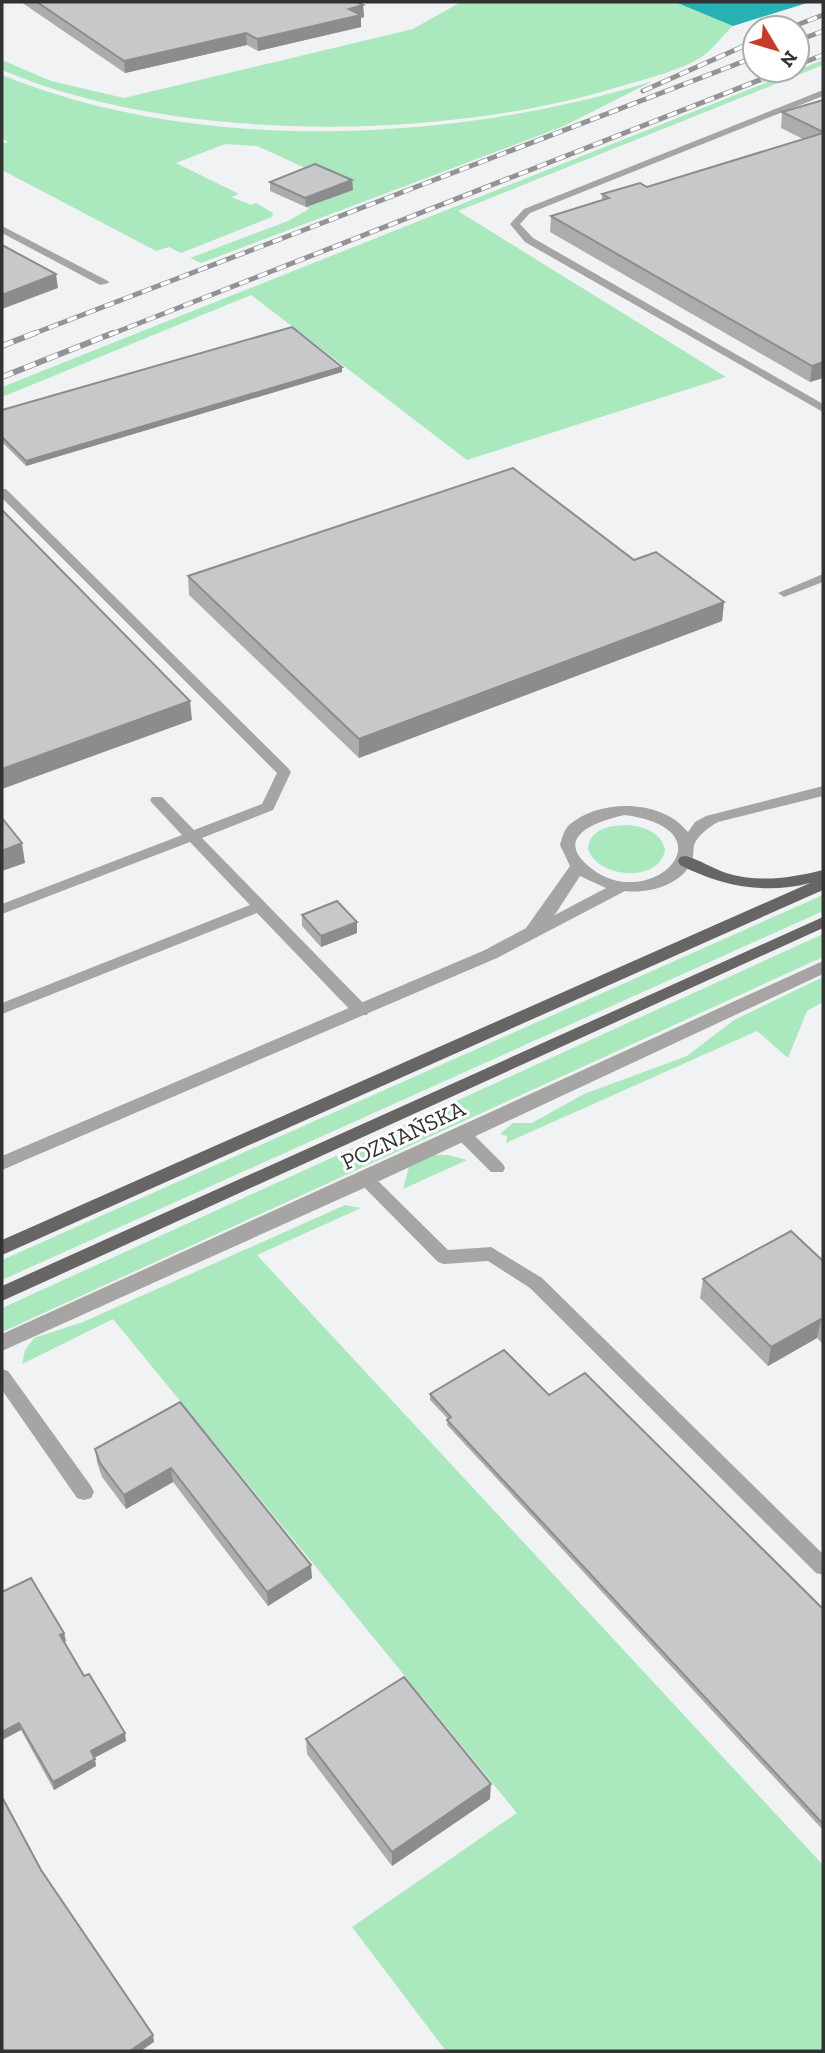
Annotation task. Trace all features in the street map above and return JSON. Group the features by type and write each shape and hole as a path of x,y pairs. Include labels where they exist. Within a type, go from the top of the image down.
{"main road":[{"path":"687,853 711,873 758,884 785,884 823,875"},
{"path":"2,1248 823,884"},
{"name":"POZNAŃSKA","path":"2,1294 823,922"}],"street":[{"path":"687,853 680,831 666,820 625,810 604,812 586,819 570,835 567,842 569,855 578,868 597,879 621,886 662,881 677,872 687,853 701,825 712,819 823,791"},
{"path":"526,934 550,909 578,868"},
{"path":"2,1163 491,954 526,934 570,916 621,886"},
{"name":"POZNAŃSKA","path":"2,1343 366,1179 823,967"}],"lane":[{"path":"823,93 527,211 515,224 529,240 823,409"},
{"path":"2,229 104,283"},
{"path":"2,492 284,772 268,807 2,909"},
{"path":"784,593 823,578"},
{"path":"157,800 361,1011"},
{"path":"2,1009 260,906"},
{"path":"463,1134 496,1168"},
{"path":"366,1179 444,1257 491,1254 536,1283 823,1567"},
{"path":"2,1376 84,1492"}],"green space":[{"path":"461,2 675,2 733,26 707,53 695,61 639,81 547,105 471,118 390,125 308,126 226,122 146,111 71,94 2,70 2,60 51,81 124,98 413,29"},
{"path":"823,60 823,65 811,70 811,65"},
{"path":"2,75 78,101 158,118 241,128 326,131 411,127 495,117 576,102 653,81 564,126 201,263 190,258 288,221 309,209 306,207 352,189 257,146 225,144 176,163 239,194 231,197 251,205 256,203 273,213 272,217 181,253 169,247 156,251 2,170 2,144 8,142 2,138"},
{"path":"763,84 776,84 458,211 726,377 467,460 251,295 2,397 2,387"},
{"path":"629,825 647,829 657,835 665,850 660,861 652,868 628,873 615,871 594,859 588,849 592,836 609,827"},
{"path":"823,895 823,911 2,1280 2,1260"},
{"path":"823,934 823,957 2,1332 2,1308"},
{"path":"823,977 823,1002 807,1011 788,1058 757,1031 506,1143 507,1136 500,1134 513,1123 532,1123 584,1094 687,1056 734,1020"},
{"path":"431,1155 448,1155 467,1160 403,1189 409,1167"},
{"path":"345,1205 361,1208 257,1255 823,1865 823,2051 446,2051 352,1927 517,1813 113,1319 22,1364 25,1350 34,1338 83,1322"}],"water":[{"path":"675,2 810,2 772,14 741,14 741,24 733,26"}],"building":[{"path":"37,2 357,2 363,5 349,9 361,15 257,39 246,33 124,61"},
{"path":"823,100 823,132 782,112"},
{"path":"823,133 823,362 812,366 551,216 609,198 602,194 640,183 647,187"},
{"path":"315,164 352,180 305,198 270,182"},
{"path":"2,245 56,274 2,295"},
{"path":"292,327 342,367 26,461 2,437 2,410"},
{"path":"513,468 634,560 656,552 724,602 359,739 188,576"},
{"path":"2,510 190,701 2,769"},
{"path":"2,818 22,843 2,851"},
{"path":"337,901 357,922 321,936 302,915"},
{"path":"791,1231 823,1261 823,1321 821,1319 771,1347 703,1279"},
{"path":"504,1350 549,1395 585,1373 823,1609 823,1824 447,1420 451,1417 430,1394"},
{"path":"180,1402 311,1565 267,1592 171,1468 124,1495 100,1463 95,1449"},
{"path":"31,1578 64,1633 60,1635 84,1676 89,1674 125,1733 91,1751 95,1759 53,1782 19,1723 2,1732 2,1592"},
{"path":"404,1677 491,1784 392,1852 306,1739"},
{"path":"2,1797 41,1870 153,2035 130,2051 2,2051"}],"railway":[{"path":"811,20 823,15"},
{"path":"811,36 823,31"},
{"path":"643,91 741,47"},
{"path":"811,60 823,55"},
{"path":"30,335 741,62"},
{"path":"109,335 749,84"},
{"path":"2,346 35,333"},
{"path":"2,377 113,333"}]}
